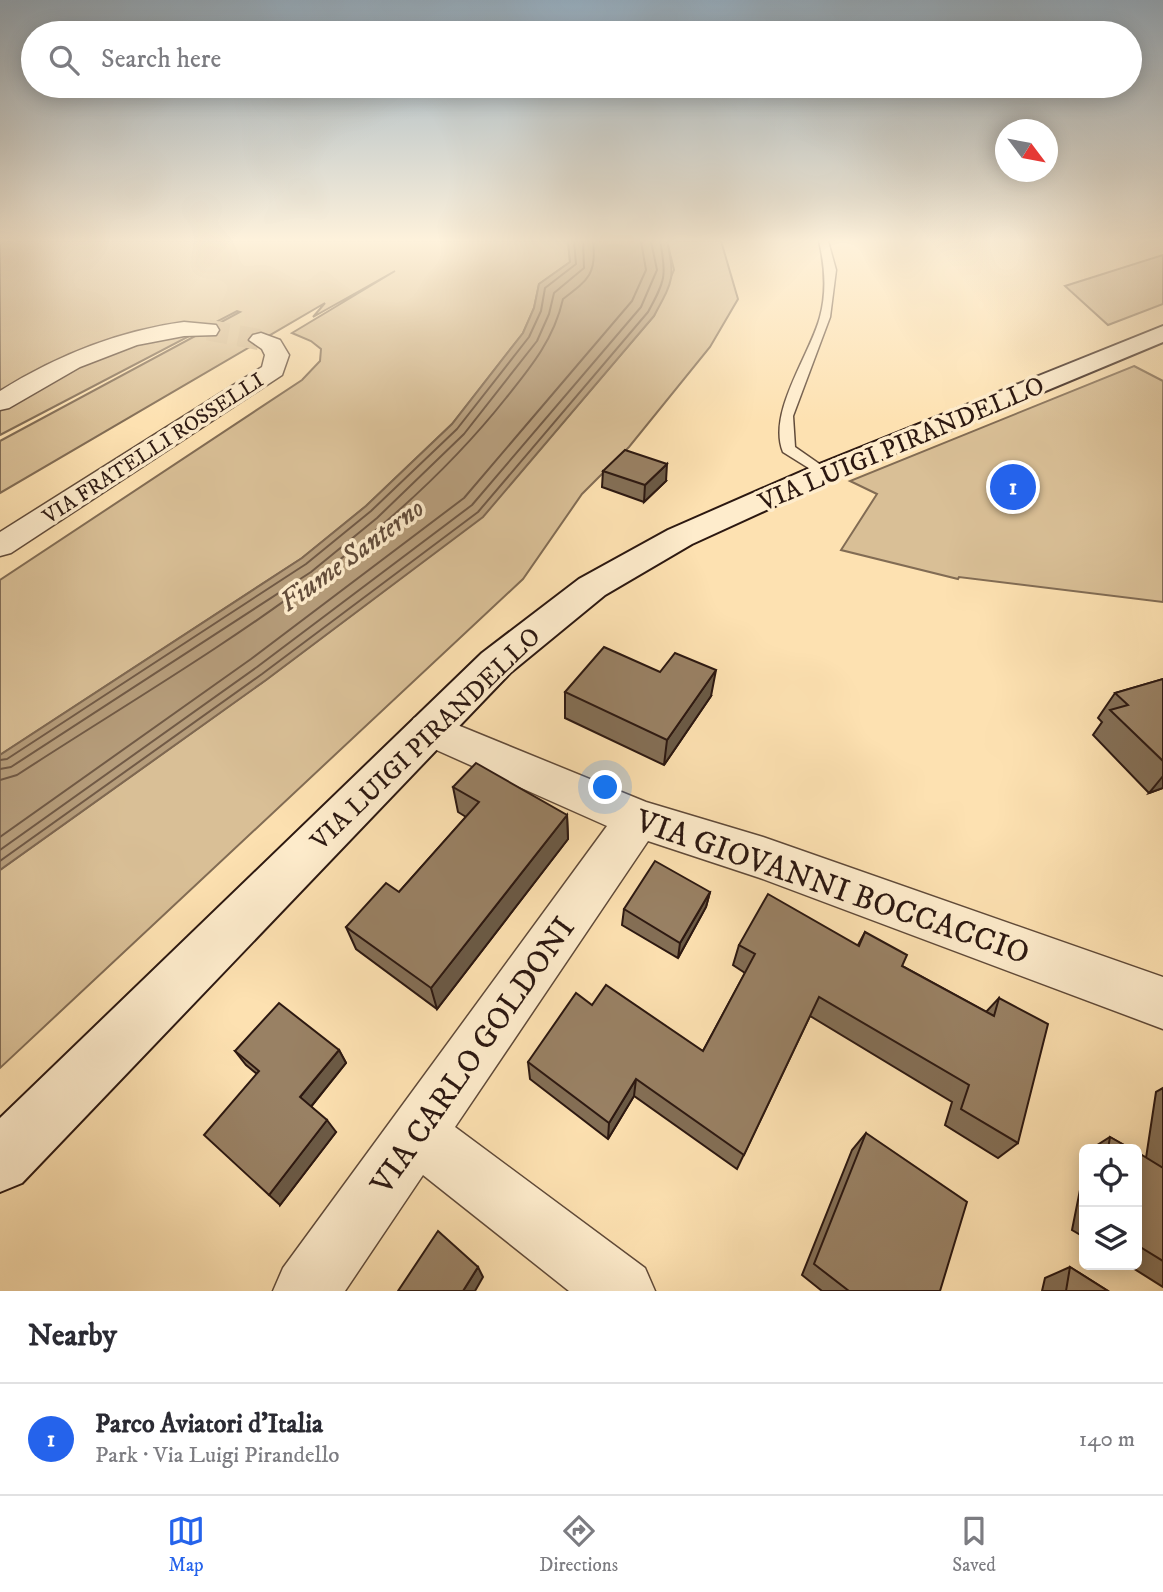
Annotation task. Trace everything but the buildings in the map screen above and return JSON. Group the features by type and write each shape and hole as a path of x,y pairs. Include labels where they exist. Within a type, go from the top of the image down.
{"street":[{"path":"0,402 31,382 63,367 139,337 177,328 208,330"},
{"name":"VIA LUIGI PIRANDELLO","path":"0,1161 496,663 592,587 680,537 823,473 1163,333"},
{"name":"VIA FRATELLI ROSSELLI","path":"0,546 273,370 278,355 272,345 261,340"},
{"name":"VIA GIOVANNI BOCCACCIO","path":"428,729 638,819 762,858 1163,1003"},
{"name":"VIA CARLO GOLDONI","path":"306,1291 638,819"},
{"path":"417,1135 622,1291"}],"lane":[{"path":"823,473 788,449 787,416 825,317 827,301"}],"shaded area":[{"path":"0,301 341,301 313,317 325,303 0,493 0,441 240,312 237,311 0,435"},
{"path":"345,301 535,301 523,333 452,424 366,506 302,558 0,755 0,580 302,380 320,361 321,349 311,341 292,333"},
{"path":"660,301 737,301 710,347 629,447 582,494 523,579 0,1068 0,870 266,680 482,517 654,316"},
{"path":"1082,301 1163,301 1163,304 1108,325"},
{"path":"1134,366 1163,381 1163,602 958,579 841,550 877,494 850,481"}],"water":[{"name":"Fiume Santerno","path":"535,301 661,301 654,316 483,517 266,680 0,870 0,755 302,558 366,506 452,424 523,333"}],"tunnel":[{"path":"208,330 261,340"}],"place":[{"name":"Parco Aviatori d'Italia","path":"1013,487"}]}
